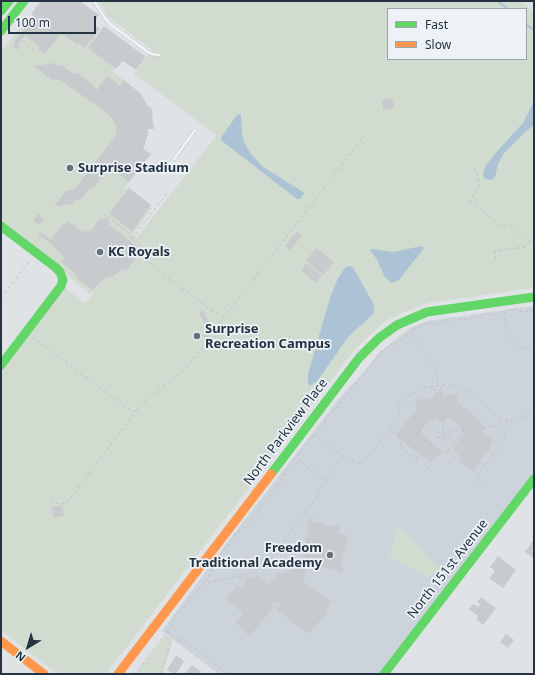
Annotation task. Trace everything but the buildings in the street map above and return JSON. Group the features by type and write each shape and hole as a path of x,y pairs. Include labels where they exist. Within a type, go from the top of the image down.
{"street":[{"path":"1,11 9,1"},
{"path":"1,30 24,1"},
{"path":"1,226 58,270 62,278 61,286 1,365"},
{"name":"North Parkview Place","path":"118,674 369,347 397,325 427,312 534,297"},
{"name":"North 151st Avenue","path":"384,674 534,479"},
{"path":"1,641 44,674"}],"lane":[{"path":"94,1 110,24 148,52 159,55"},
{"path":"174,159 195,130"}],"path":[{"path":"18,36 36,52"},
{"path":"50,497 57,503 66,504 136,411 148,399 186,368 201,350 209,344 221,330 222,317 229,311 364,136"},
{"path":"474,168 478,174 479,183 477,190 470,201 500,225 509,225 534,244"},
{"path":"132,238 167,193"},
{"path":"103,213 144,248 137,258"},
{"path":"496,259 495,251 525,247 530,241"},
{"path":"1,298 35,252"},
{"path":"139,255 222,317"},
{"path":"534,311 522,312 515,309 506,311 504,319 507,335 519,346 534,351"},
{"path":"325,480 300,459 299,453 309,440 326,424 325,420 328,415 337,407 383,350 391,344 397,344 417,326 430,322 434,324 448,321 452,318 461,320 475,318 486,313 492,315 505,314"},
{"path":"412,332 412,337 421,345 436,368 438,386"},
{"path":"32,337 128,409 136,411"},
{"path":"315,435 343,457 362,464 364,458 370,457 370,452 399,416 397,406 405,398 419,389 448,384 467,391 501,418 508,421 534,413"},
{"path":"429,387 437,391 440,390 443,385"},
{"path":"464,431 463,427 450,416 428,418 417,434 440,452 448,452 478,475"},
{"path":"442,417 444,444 450,450"},
{"path":"497,426 501,418"},
{"path":"503,430 508,421"},
{"path":"483,427 497,426 503,430 505,436 476,479 484,482"},
{"path":"390,428 399,435 401,445 406,452 412,456 419,457 415,462"},
{"path":"420,436 427,430 432,430 450,439"},
{"path":"438,438 455,430 464,431"},
{"path":"448,452 464,431"},
{"path":"427,470 440,452"},
{"path":"134,674 172,625 173,617 186,606 200,587 206,583 255,571 266,564 315,500 325,480 343,457"},
{"path":"206,583 214,567 214,563 238,532 248,524 280,482 286,470 292,469 300,459"},
{"path":"480,463 484,466"},
{"path":"236,584 245,574"},
{"path":"166,631 180,642 183,639 227,674"},
{"path":"161,674 170,642 164,634"}],"shaded area":[{"name":"Surprise Recreation Campus","path":"99,1 521,1 534,12 534,288 428,303 399,314 384,322 356,348 348,358 106,674 58,674 1,630 1,369 63,287 85,303 95,291 90,294 1,223 1,52 28,18 76,22 122,56 112,71 140,93 149,108 151,107 153,114 154,129 148,129 148,134 143,149 151,154 125,187 152,208 133,234 137,237 217,135 134,74 152,50 107,16"},
{"path":"534,306 534,474 381,674 219,674 162,631 229,540 342,395 380,352 410,328 427,321"},
{"path":"397,528 417,542 428,558 440,569 430,576 425,576 407,565 388,558"},
{"path":"166,634 173,640 162,674 135,674"}],"water":[{"path":"534,101 534,125 504,153 498,164 495,177 492,180 485,179 483,175 485,167 523,123"},
{"path":"240,114 243,140 250,153 263,167 303,192 304,194 300,199 297,199 222,141 222,136 237,115"},
{"path":"422,246 424,248 399,280 392,283 385,277 376,258 370,250 393,252"},
{"path":"349,266 354,269 373,303 373,314 348,337 318,380 310,386 308,383 308,374 330,298 338,278 345,268"}],"waterway":[{"path":"498,1 507,8"},
{"path":"527,25 534,30"}],"traffic: fast":[{"path":"1,11 9,1"},
{"path":"1,31 24,1"},
{"path":"1,226 55,267 60,272 63,280 61,286 1,365"},
{"path":"271,474 359,358 379,338 397,325 427,312 534,297"},
{"path":"384,674 534,479"}],"traffic: slow":[{"path":"118,674 271,474"},
{"path":"1,641 44,674"}],"place":[{"name":"Surprise Stadium","path":"70,168"},
{"name":"KC Royals","path":"100,252"},
{"name":"Surprise Recreation Campus","path":"197,336"},
{"name":"Freedom Traditional Academy","path":"330,555"}]}
